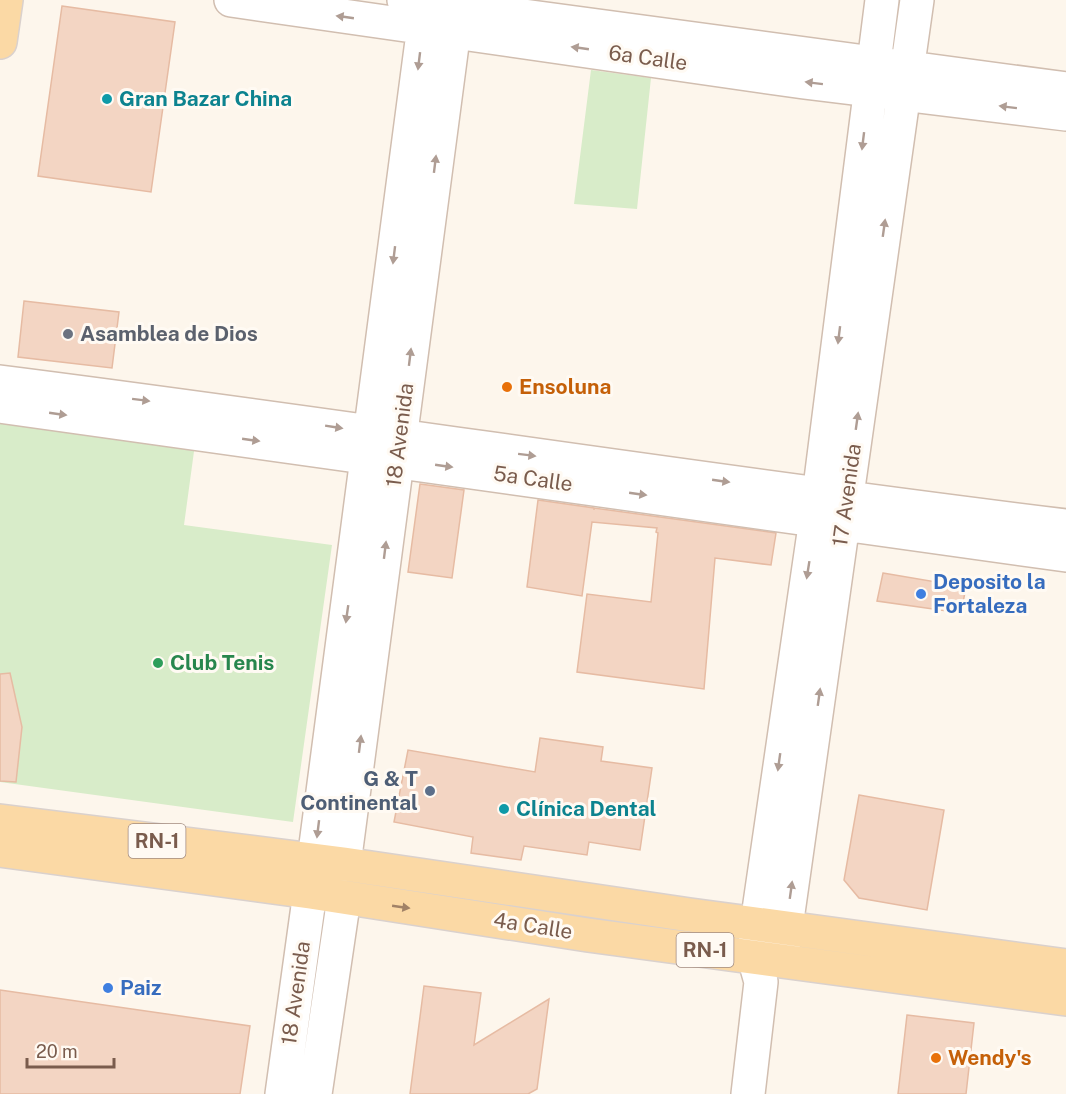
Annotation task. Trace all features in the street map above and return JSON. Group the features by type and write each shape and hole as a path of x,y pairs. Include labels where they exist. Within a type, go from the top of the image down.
{"main road":[{"path":"0,42 6,0"},
{"name":"4a Calle","path":"0,822 323,872 772,925 1066,966"},
{"name":"4a Calle","path":"0,850 323,872 344,898 765,966 1066,999"}],"street":[{"name":"6a Calle","path":"231,0 433,14 905,81 1066,114"},
{"name":"17 Avenida","path":"831,509 872,76 882,0"},
{"name":"17 Avenida","path":"748,1094 831,509 917,0"},
{"name":"18 Avenida","path":"282,1094 323,872 384,447 433,14"},
{"name":"6a Calle","path":"905,81 1066,89"},
{"name":"5a Calle","path":"0,382 251,413 384,447"},
{"name":"5a Calle","path":"0,406 384,447 831,509 1066,555"},
{"name":"5a Calle","path":"831,509 1066,526"},
{"name":"18 Avenida","path":"315,1094 344,898"}],"green space":[{"path":"591,70 651,78 637,209 574,204"},
{"name":"Club Tenis","path":"0,420 195,444 184,525 332,545 293,822 0,782"}],"building":[{"name":"Gran Bazar China","path":"62,6 175,22 151,192 38,176"},
{"name":"Asamblea de Dios","path":"24,301 119,312 112,368 18,357"},
{"path":"420,484 464,490 452,578 408,572"},
{"path":"538,500 776,533 771,565 715,558 704,689 577,672 587,594 651,602 657,528 592,522 582,596 527,587"},
{"name":"Deposito la Fortaleza","path":"883,573 966,587 961,613 877,601"},
{"path":"10,673 22,727 16,782 0,781 0,674"},
{"path":"540,738 603,747 601,761 652,768 640,850 589,842 587,855 524,846 521,860 471,853 473,837 394,822 408,750 535,772"},
{"path":"859,795 944,810 927,910 859,898 844,880"},
{"path":"424,986 481,993 474,1045 549,999 537,1089 528,1094 410,1094"},
{"path":"0,990 250,1026 240,1094 0,1094"},
{"name":"Wendy's","path":"907,1015 974,1023 966,1094 898,1094"}],"place":[{"name":"Gran Bazar China","path":"107,99"},
{"name":"Asamblea de Dios","path":"68,334"},
{"name":"Ensoluna","path":"507,387"},
{"name":"Deposito la Fortaleza","path":"921,594"},
{"name":"Club Tenis","path":"158,663"},
{"name":"G & T Continental","path":"430,791"},
{"name":"Clínica Dental","path":"504,809"},
{"name":"Paiz","path":"108,988"},
{"name":"Wendy's","path":"936,1058"}]}
